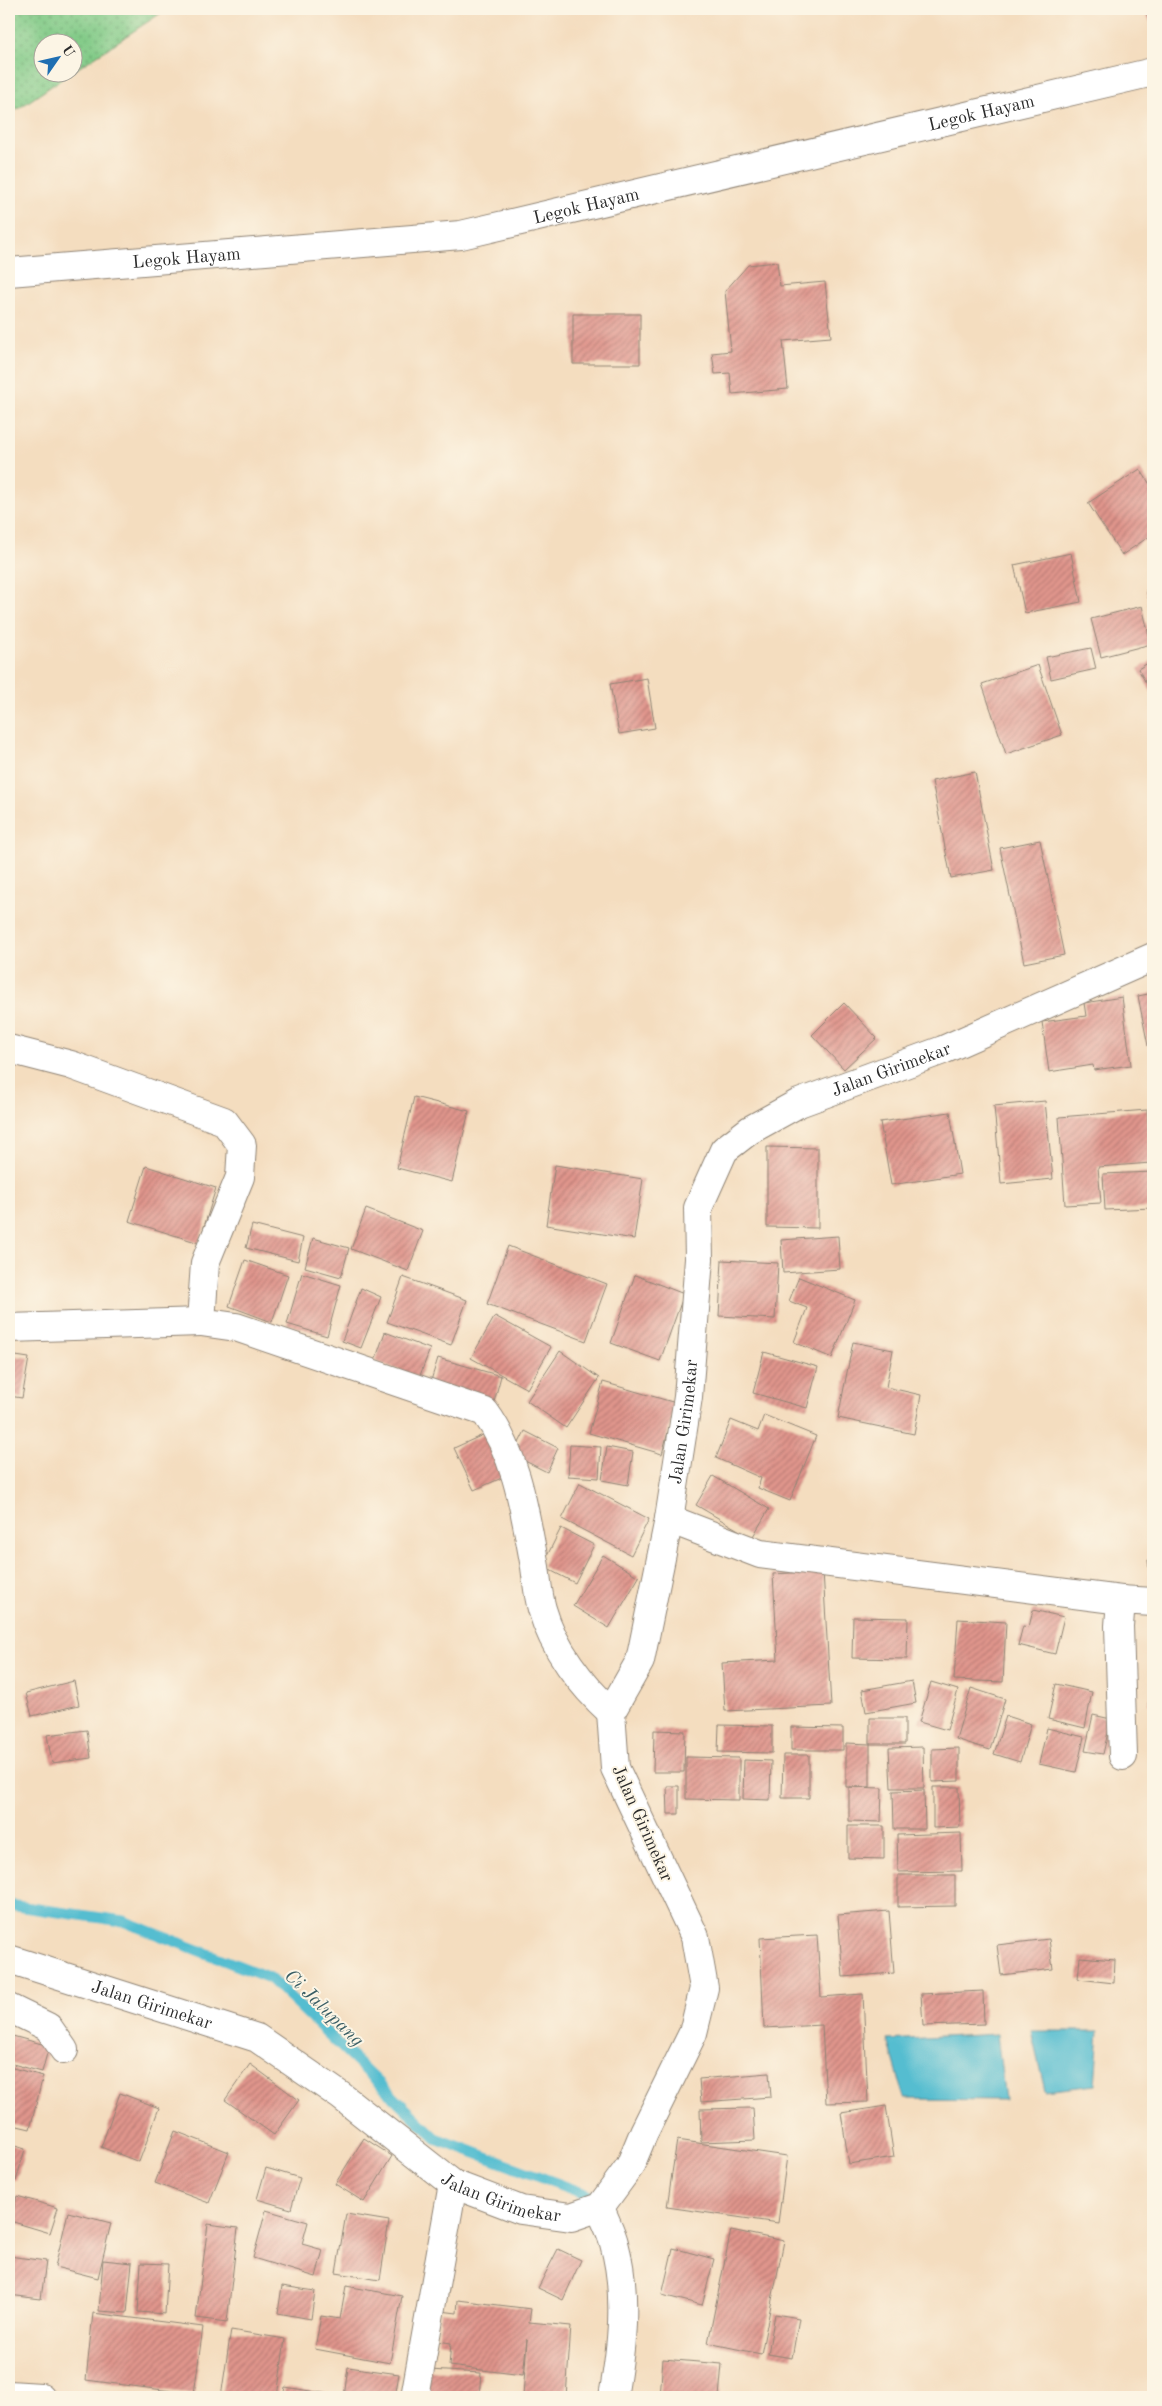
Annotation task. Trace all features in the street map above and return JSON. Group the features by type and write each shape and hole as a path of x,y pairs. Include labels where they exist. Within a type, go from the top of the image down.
{"street":[{"name":"Legok Hayam","path":"9,272 461,235 1153,72"},
{"name":"Jalan Girimekar","path":"9,1959 257,2038 341,2096 453,2184 521,2210 570,2216 600,2207 630,2166 644,2132 693,2034 704,1988 695,1937 615,1768 611,1712 640,1662 669,1519 688,1397 699,1259 698,1208 724,1150 750,1130 799,1103 943,1050 1153,957"},
{"path":"9,1049 71,1065 224,1121 242,1145 240,1178 205,1263 201,1322"},
{"path":"9,1328 201,1322 236,1327 485,1412 505,1446 517,1481 542,1609 571,1667 587,1690 611,1712"},
{"path":"669,1519 760,1554 1121,1600 1153,1602"},
{"path":"1121,1600 1118,1626 1123,1756"},
{"path":"9,2008 48,2027 64,2050"},
{"path":"415,2397 453,2184"},
{"path":"600,2207 614,2242 622,2283 621,2348 613,2397"},
{"path":"9,2395 41,2397"}],"green space":[{"path":"9,9 167,9 82,65 82,32 32,32 32,82 57,82 9,115"}],"water":[{"path":"1031,2031 1099,2031 1095,2085 1045,2091"},
{"path":"997,2034 1005,2100 905,2099 888,2040"}],"building":[{"path":"1153,9 1153,29 1145,10"},
{"path":"777,262 780,286 825,282 831,337 783,341 788,389 732,394 730,373 715,374 712,353 731,351 725,291 748,265"},
{"path":"573,314 640,314 640,364 573,364"},
{"path":"1140,469 1153,489 1153,534 1122,555 1088,503"},
{"path":"1071,553 1081,602 1025,613 1014,565"},
{"path":"1153,588 1153,615 1146,590"},
{"path":"1142,606 1151,644 1101,657 1091,619"},
{"path":"1091,648 1096,669 1051,679 1046,657"},
{"path":"1153,660 1153,695 1138,669"},
{"path":"1038,665 1062,735 1006,754 982,684"},
{"path":"647,678 655,728 619,734 610,684"},
{"path":"975,772 994,870 951,878 932,781"},
{"path":"1040,840 1064,955 1024,963 1000,848"},
{"path":"1153,993 1153,1045 1148,1046 1138,996"},
{"path":"1122,997 1131,1065 1094,1070 1093,1065 1049,1072 1042,1022 1086,1016 1084,1003"},
{"path":"844,1003 877,1038 844,1069 812,1035"},
{"path":"414,1097 469,1111 452,1182 397,1168"},
{"path":"1045,1101 1053,1179 1001,1184 994,1106"},
{"path":"1147,1110 1151,1163 1098,1167 1101,1203 1065,1205 1059,1117"},
{"path":"950,1112 960,1174 891,1185 880,1122"},
{"path":"767,1147 818,1148 818,1228 767,1227"},
{"path":"555,1165 643,1179 634,1239 546,1225"},
{"path":"146,1166 216,1188 199,1243 129,1221"},
{"path":"1153,1172 1153,1208 1105,1210 1103,1174"},
{"path":"366,1209 423,1231 408,1271 351,1249"},
{"path":"252,1225 303,1238 298,1261 246,1248"},
{"path":"838,1236 840,1269 783,1273 781,1240"},
{"path":"313,1238 349,1248 341,1277 305,1267"},
{"path":"508,1246 607,1284 586,1341 487,1304"},
{"path":"245,1260 288,1275 272,1322 229,1306"},
{"path":"722,1260 778,1263 775,1319 719,1316"},
{"path":"302,1273 341,1285 327,1336 287,1324"},
{"path":"635,1275 684,1294 660,1361 611,1343"},
{"path":"403,1277 467,1300 451,1345 387,1322"},
{"path":"799,1277 855,1300 832,1358 794,1342 807,1308 789,1301"},
{"path":"361,1288 381,1297 361,1348 342,1341"},
{"path":"495,1316 551,1347 527,1389 471,1358"},
{"path":"385,1332 430,1349 419,1378 375,1361"},
{"path":"853,1342 893,1350 886,1387 921,1395 914,1434 838,1418"},
{"path":"560,1351 599,1378 566,1428 527,1401"},
{"path":"764,1352 818,1367 807,1408 753,1393"},
{"path":"9,1355 29,1358 22,1398 9,1396"},
{"path":"438,1358 501,1376 493,1406 429,1387"},
{"path":"603,1382 676,1403 662,1454 589,1433"},
{"path":"764,1415 816,1436 790,1501 758,1488 761,1478 716,1458 731,1420 758,1431"},
{"path":"525,1431 558,1448 547,1472 513,1455"},
{"path":"485,1434 504,1477 474,1490 454,1448"},
{"path":"570,1445 601,1447 599,1478 568,1476"},
{"path":"607,1447 633,1452 628,1485 602,1480"},
{"path":"713,1476 769,1509 752,1538 696,1505"},
{"path":"580,1483 649,1519 631,1555 562,1519"},
{"path":"561,1528 594,1545 575,1583 542,1566"},
{"path":"603,1555 639,1577 609,1628 573,1606"},
{"path":"1148,1560 1153,1560 1153,1590 1151,1590"},
{"path":"823,1571 831,1706 725,1711 722,1663 778,1660 773,1574"},
{"path":"1033,1610 1064,1617 1055,1654 1018,1645 1023,1626 1029,1627"},
{"path":"853,1617 908,1618 907,1659 852,1658"},
{"path":"958,1619 1006,1622 1003,1682 954,1680"},
{"path":"74,1681 79,1705 32,1716 26,1693"},
{"path":"912,1681 916,1703 866,1712 862,1690"},
{"path":"931,1682 958,1690 947,1730 919,1722"},
{"path":"1153,1683 1153,1706 1148,1704"},
{"path":"1056,1684 1092,1692 1085,1728 1048,1719"},
{"path":"971,1688 1005,1699 990,1750 956,1739"},
{"path":"1093,1715 1111,1719 1103,1754 1085,1751"},
{"path":"1006,1716 1031,1724 1020,1762 994,1754"},
{"path":"870,1718 905,1718 905,1744 870,1744"},
{"path":"719,1725 772,1726 772,1753 718,1752"},
{"path":"791,1727 843,1728 843,1750 791,1750"},
{"path":"1047,1728 1084,1737 1076,1772 1039,1764"},
{"path":"87,1730 91,1758 52,1763 47,1735"},
{"path":"654,1730 685,1731 684,1772 653,1772"},
{"path":"846,1743 870,1744 870,1787 846,1787"},
{"path":"923,1747 924,1788 891,1788 889,1748"},
{"path":"959,1748 959,1781 932,1782 932,1749"},
{"path":"783,1755 809,1755 809,1798 782,1798"},
{"path":"686,1757 739,1758 739,1800 686,1799"},
{"path":"744,1760 771,1761 770,1800 743,1799"},
{"path":"667,1786 679,1786 679,1814 668,1814"},
{"path":"849,1787 882,1788 881,1822 849,1821"},
{"path":"933,1787 959,1787 960,1827 933,1828"},
{"path":"924,1790 925,1829 894,1829 893,1791"},
{"path":"848,1826 884,1826 884,1859 848,1858"},
{"path":"961,1833 962,1871 898,1872 897,1835"},
{"path":"898,1875 955,1875 955,1906 898,1907"},
{"path":"889,1911 894,1973 843,1977 838,1915"},
{"path":"817,1935 821,1997 863,1994 868,2102 826,2103 822,2025 764,2028 760,1938"},
{"path":"1049,1939 1053,1969 1001,1975 997,1945"},
{"path":"1080,1957 1115,1960 1114,1983 1078,1979"},
{"path":"983,1991 984,2024 923,2026 921,1994"},
{"path":"9,2035 49,2046 42,2072 9,2063"},
{"path":"250,2064 299,2100 274,2135 225,2100"},
{"path":"9,2067 43,2076 30,2129 9,2124"},
{"path":"769,2073 771,2097 701,2102 699,2079"},
{"path":"120,2093 159,2108 139,2162 101,2147"},
{"path":"886,2106 894,2157 849,2164 841,2113"},
{"path":"753,2108 755,2140 701,2142 700,2109"},
{"path":"175,2131 229,2152 209,2203 155,2183"},
{"path":"364,2138 392,2156 364,2202 335,2184"},
{"path":"677,2140 787,2156 778,2223 667,2207"},
{"path":"9,2144 25,2149 16,2181 9,2179"},
{"path":"266,2168 300,2178 291,2209 257,2199"},
{"path":"17,2196 58,2208 50,2233 10,2221"},
{"path":"266,2210 308,2222 302,2244 323,2250 316,2277 253,2258"},
{"path":"68,2212 111,2223 98,2278 55,2267"},
{"path":"346,2214 389,2221 380,2280 336,2273"},
{"path":"208,2224 238,2228 227,2322 196,2318"},
{"path":"731,2230 784,2241 761,2354 708,2343"},
{"path":"673,2248 714,2259 702,2305 662,2295"},
{"path":"558,2249 581,2260 563,2300 538,2288"},
{"path":"9,2256 46,2261 41,2299 9,2295"},
{"path":"103,2260 132,2263 127,2313 99,2311"},
{"path":"141,2263 168,2264 165,2314 138,2312"},
{"path":"282,2286 315,2291 311,2319 278,2313"},
{"path":"346,2286 402,2296 390,2363 315,2349 321,2316 340,2319"},
{"path":"458,2300 531,2309 529,2322 571,2326 566,2397 523,2397 527,2339 523,2375 449,2366 451,2343 438,2341 441,2311 457,2313"},
{"path":"93,2313 203,2327 194,2394 86,2380"},
{"path":"775,2314 799,2318 792,2358 768,2354"},
{"path":"231,2330 285,2339 277,2397 221,2397"},
{"path":"663,2359 722,2364 719,2397 660,2397"},
{"path":"348,2367 399,2374 395,2397 344,2397"},
{"path":"429,2370 481,2373 479,2397 427,2397"},
{"path":"285,2387 329,2394 328,2397 283,2397"}],"waterway":[{"name":"Ci Jalupang","path":"9,1905 123,1921 270,1978 436,2138 588,2195"}]}
